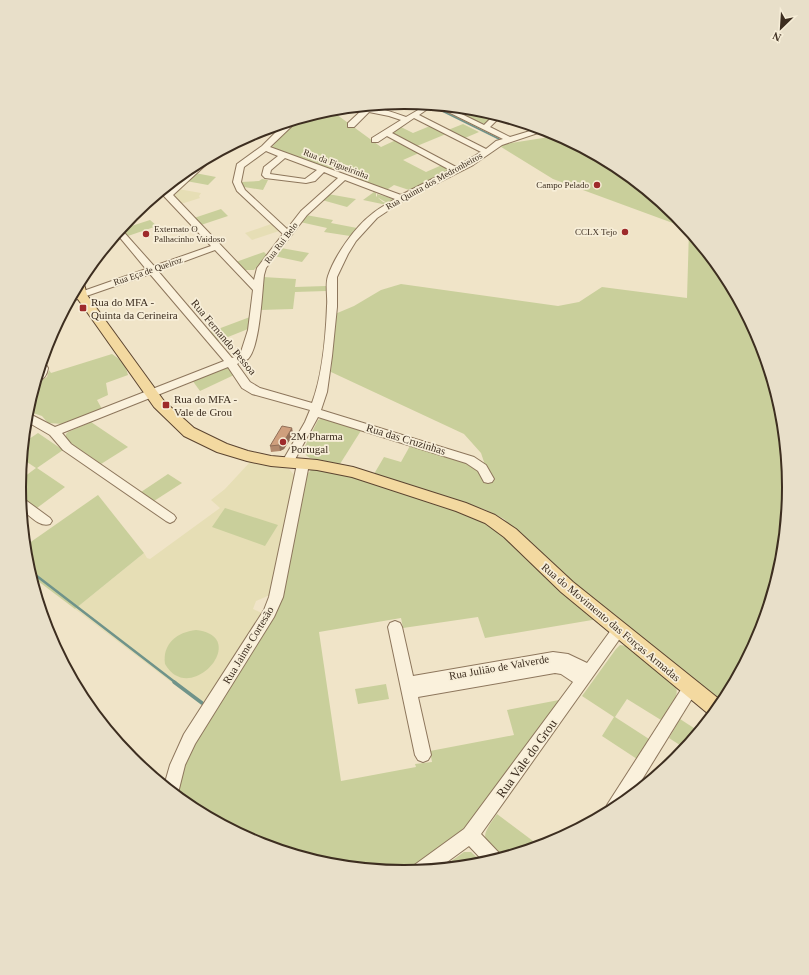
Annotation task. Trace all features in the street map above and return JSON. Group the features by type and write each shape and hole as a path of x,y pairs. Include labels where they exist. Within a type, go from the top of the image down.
{"main road":[{"name":"Rua do Movimento das Forças Armadas","path":"78,296 169,415 198,437 222,448 247,456 353,472 447,502 490,519 501,526 562,584 713,706"}],"street":[{"path":"375,140 422,110"},
{"path":"351,125 365,111"},
{"path":"373,111 406,120"},
{"path":"452,112 510,140"},
{"path":"414,115 486,152"},
{"path":"486,127 493,120"},
{"path":"284,129 265,148 240,166 238,186 241,191 287,233"},
{"path":"521,137 528,130"},
{"name":"Rua Quinta dos Medronheiros","path":"295,463 322,392 332,307 331,281 333,272 353,239 379,212 401,198 476,159 499,143 534,132"},
{"path":"387,133 456,170"},
{"name":"Rua da Figueirinha","path":"265,148 343,178 401,198"},
{"path":"284,155 267,169 266,175 306,181 312,180 322,170"},
{"name":"Rua Rui Belo","path":"230,362 244,357 248,352 259,275 262,268 287,233 311,206 343,178"},
{"path":"166,193 258,290"},
{"name":"Rua Fernando Pessoa","path":"123,235 230,362 246,384 256,391 316,410"},
{"name":"Rua Eça de Queiroz","path":"81,291 151,270 216,247"},
{"path":"54,432 230,362"},
{"name":"Rua das Cruzinhas","path":"316,410 464,457 482,468 488,479"},
{"path":"32,419 54,432 67,447 170,518"},
{"name":"Rua Jaime Cortesão","path":"172,787 182,754 194,731 270,613 276,597 295,463"},
{"path":"27,507 46,521"},
{"path":"395,627 423,755"},
{"name":"Rua Vale do Grou","path":"429,865 470,836 619,630"},
{"name":"Rua Julião de Valverde","path":"408,688 555,667 564,668 586,676"},
{"path":"622,797 691,687"},
{"path":"470,836 490,856"}],"shaded area":[{"path":"178,189 201,193 199,196 200,198 181,204 173,195"},
{"path":"271,224 279,231 252,240 245,233"},
{"path":"250,462 289,469 295,476 270,595 256,601 253,609 262,613 204,707 75,609 144,553 147,558 150,559 220,508 211,500 225,489"}],"green space":[{"path":"460,113 491,119 485,124"},
{"path":"337,115 381,147 396,140 419,153 403,160 426,172 442,165 447,168 448,171 412,191 394,185 385,191 357,181 366,174 341,163 329,170 272,147 289,127"},
{"path":"463,124 479,132 465,138 448,130"},
{"path":"430,126 446,134 417,146 393,133 401,127 413,133"},
{"path":"546,137 572,148 615,173 635,187 676,224 553,179 498,145"},
{"path":"195,173 216,177 208,185 186,181"},
{"path":"262,179 268,180 263,190 244,187 241,182 259,181"},
{"path":"374,192 376,193 377,197 377,194 394,199 387,205 363,200"},
{"path":"328,194 356,199 347,207 322,200"},
{"path":"221,209 228,216 201,225 194,218"},
{"path":"306,215 333,220 331,223 357,228 350,236 324,232 327,228 300,222"},
{"path":"150,220 157,226 128,236 125,233 131,226"},
{"path":"689,238 719,277 744,320 754,343 763,366 776,414 782,463 783,488 780,537 770,585 763,609 744,655 718,700 575,589 504,519 486,510 374,474 384,457 401,462 411,444 467,462 476,467 487,482 491,483 481,453 464,434 331,372 335,314 354,306 381,290 401,284 558,306 579,302 602,287 687,298"},
{"path":"281,248 309,253 302,262 274,256"},
{"path":"264,252 267,255 254,270 245,270 236,262"},
{"path":"263,277 296,279 295,287 326,286 326,291 295,292 293,309 260,310"},
{"path":"250,317 248,329 218,341 210,332"},
{"path":"112,354 118,358 126,368 128,375 106,383 108,395 97,400 102,409 63,424 48,423 42,416 33,413 42,380 47,377 49,370 51,373"},
{"path":"227,367 234,375 200,391 192,380"},
{"path":"323,418 362,429 340,464 310,458 303,453 318,420"},
{"path":"91,422 128,447 101,464 65,439 68,432"},
{"path":"38,433 63,450 37,468 65,487 37,508 27,501 27,475 36,468 27,462 29,439"},
{"path":"315,469 364,479 469,514 491,525 598,619 485,638 478,617 403,628 401,618 319,632 341,781 416,767 415,764 432,762 430,751 514,735 507,710 559,700 476,817 457,836 416,866 355,863 331,859 283,846 237,827 215,815 176,789 187,754 258,638 306,475 311,470"},
{"path":"168,474 182,483 154,501 141,492"},
{"path":"98,495 144,553 75,609 38,581 30,543"},
{"path":"225,508 278,525 265,546 212,527"},
{"path":"196,630 212,635 218,644 217,655 211,666 201,674 188,678 176,675 165,664 168,645 177,636"},
{"path":"620,645 627,646 676,687 677,691 675,700 661,720 627,699 615,717 649,739 637,759 602,736 614,717 582,696"},
{"path":"386,684 389,699 358,704 355,689"},
{"path":"680,719 696,729 681,746 669,738"},
{"path":"497,814 535,842 497,854 490,847 485,838 487,829"},
{"path":"464,852 471,852 478,859 454,863 448,863"}],"building":[{"path":"282,426 292,428 283,443 270,446"}],"waterway":[{"path":"442,111 499,139"},
{"path":"37,576 176,683"},
{"path":"174,682 202,703"}],"place":[{"name":"Campo Pelado","path":"597,185"},
{"name":"CCLX Tejo","path":"625,232"},
{"name":"Externato O Palhacinho Vaidoso","path":"146,234"},
{"name":"Rua do MFA - Quinta da Cerineira","path":"83,308"},
{"name":"Rua do MFA - Vale de Grou","path":"166,405"},
{"name":"2M Pharma Portugal","path":"283,442"}]}
